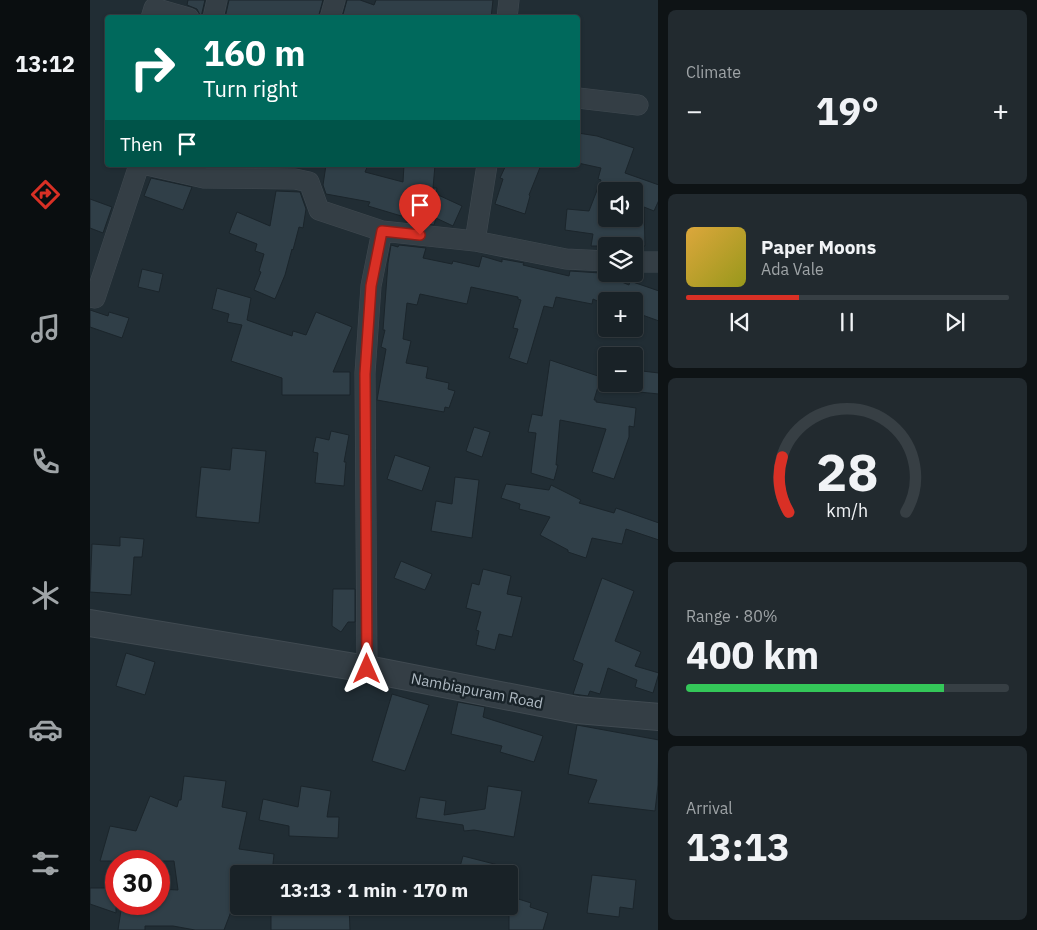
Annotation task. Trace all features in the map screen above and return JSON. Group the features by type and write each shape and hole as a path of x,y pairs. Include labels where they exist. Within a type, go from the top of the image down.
{"street":[{"path":"214,15 217,0"},
{"path":"331,15 335,0"},
{"path":"507,15 509,0"},
{"path":"152,15 154,8 178,15"},
{"path":"580,98 638,106"},
{"path":"90,297 95,298 138,167"},
{"path":"155,167 204,178 294,179 309,182 319,210 382,231 475,241 566,259 598,261"},
{"path":"475,241 487,167"},
{"path":"367,669 365,374 371,286 382,231"},
{"path":"643,262 658,262"},
{"name":"Nambiapuram Road","path":"90,623 367,669 577,710 658,717"}],"building":[{"path":"188,0 205,0 201,15 197,9 187,5"},
{"path":"229,0 323,0 319,15 226,15"},
{"path":"347,0 360,0 374,5 376,0 493,0 491,15 343,15"},
{"path":"580,133 597,136 634,148 625,173 658,185 658,202 654,211 644,207 645,246 643,246 643,237 598,237 598,246 591,246 593,234 565,230 567,209 589,211 598,188 598,227 643,227 643,182 600,182 601,180 598,179 601,168 580,163"},
{"path":"326,167 367,167 365,172 403,182 404,167 435,167 433,188 437,188 436,194 462,206 453,226 436,218 434,225 406,222 408,218 368,206 370,202 326,194 323,185"},
{"path":"505,167 540,167 529,195 525,214 495,204 503,179 500,178"},
{"path":"151,178 192,187 183,210 144,196"},
{"path":"276,191 300,192 306,209 303,228 299,227 285,275 275,299 254,290 261,272 259,271 264,254 255,251 257,244 229,233 237,212 270,226"},
{"path":"90,199 112,207 103,233 90,228"},
{"path":"391,245 426,248 423,258 452,264 453,261 479,267 482,256 502,262 502,259 524,263 523,265 569,276 570,271 598,273 598,282 622,282 629,285 630,282 633,282 658,291 658,321 643,315 643,292 598,292 598,301 593,299 592,304 556,297 553,308 544,306 527,364 509,358 518,329 513,328 521,300 518,297 471,287 467,304 420,294 417,305 407,303 403,339 411,341 406,363 428,367 426,378 449,383 448,389 455,391 449,408 445,407 444,412 377,400 386,349 381,347 385,330 383,330"},
{"path":"142,269 163,274 159,292 138,287"},
{"path":"217,288 251,298 247,320 292,336 293,331 306,335 316,312 352,327 333,372 350,372 350,395 282,395 282,378 231,361 242,325 227,322 229,314 212,309"},
{"path":"90,310 108,316 109,312 129,318 122,338 90,327"},
{"path":"550,360 598,376 598,387 594,400 596,402 636,408 634,427 629,426 629,437 614,479 592,472 606,429 560,420 556,465 558,465 554,480 531,473 536,433 528,432 532,414 542,416"},
{"path":"643,371 658,373 658,394 639,392 643,392"},
{"path":"474,427 490,432 482,457 466,451"},
{"path":"331,431 349,435 344,462 346,462 344,486 315,483 318,453 313,452 316,437 329,440"},
{"path":"232,448 266,451 259,523 196,517 201,467 230,470"},
{"path":"395,455 430,467 422,491 387,479"},
{"path":"455,477 479,480 472,538 431,531 436,501 452,504"},
{"path":"506,484 549,490 551,485 581,500 579,503 614,513 616,508 658,523 658,540 626,529 622,544 592,538 586,558 568,552 568,550 540,535 550,517 519,509 520,504 501,498"},
{"path":"120,537 144,539 142,557 134,557 131,595 90,592 92,544 120,546"},
{"path":"401,561 432,574 425,590 394,578"},
{"path":"483,569 511,576 507,594 522,597 512,637 499,634 495,650 476,645 479,631 476,630 481,612 466,608 472,583 479,585"},
{"path":"602,578 634,591 615,641 641,652 635,666 658,673 653,693 635,687 637,680 608,668 600,694 590,691 588,696 573,694 583,664 573,660"},
{"path":"333,589 355,589 355,622 348,622 341,632 332,626"},
{"path":"126,653 155,662 145,695 116,686"},
{"path":"392,694 429,705 405,771 372,761"},
{"path":"458,702 485,707 483,717 543,736 534,762 500,752 502,746 451,734"},
{"path":"577,725 658,740 658,785 655,811 588,803 597,780 568,774"},
{"path":"184,776 226,781 222,807 247,812 239,849 274,854 273,865 230,865 230,914 224,930 145,926 145,930 118,930 120,915 170,915 170,890 178,890 174,861 170,861 170,850 105,850 105,861 100,861 110,826 136,831 150,796 177,807 179,800 181,800"},
{"path":"301,786 331,791 327,817 339,817 338,838 289,836 289,826 259,820 263,799 298,807"},
{"path":"488,786 522,791 514,837 474,830 464,831 463,825 416,818 420,797 446,801 444,815 485,809"},
{"path":"463,856 498,865 460,865"},
{"path":"592,875 636,880 633,909 620,907 619,917 587,913"},
{"path":"90,888 105,888 105,909 90,904"},
{"path":"518,899 531,903 530,907 548,913 543,930 509,930 509,915 518,915"},
{"path":"271,915 349,915 350,930 271,930"}],"route":[{"path":"367,669 365,374 371,286 382,231 420,235"}]}
